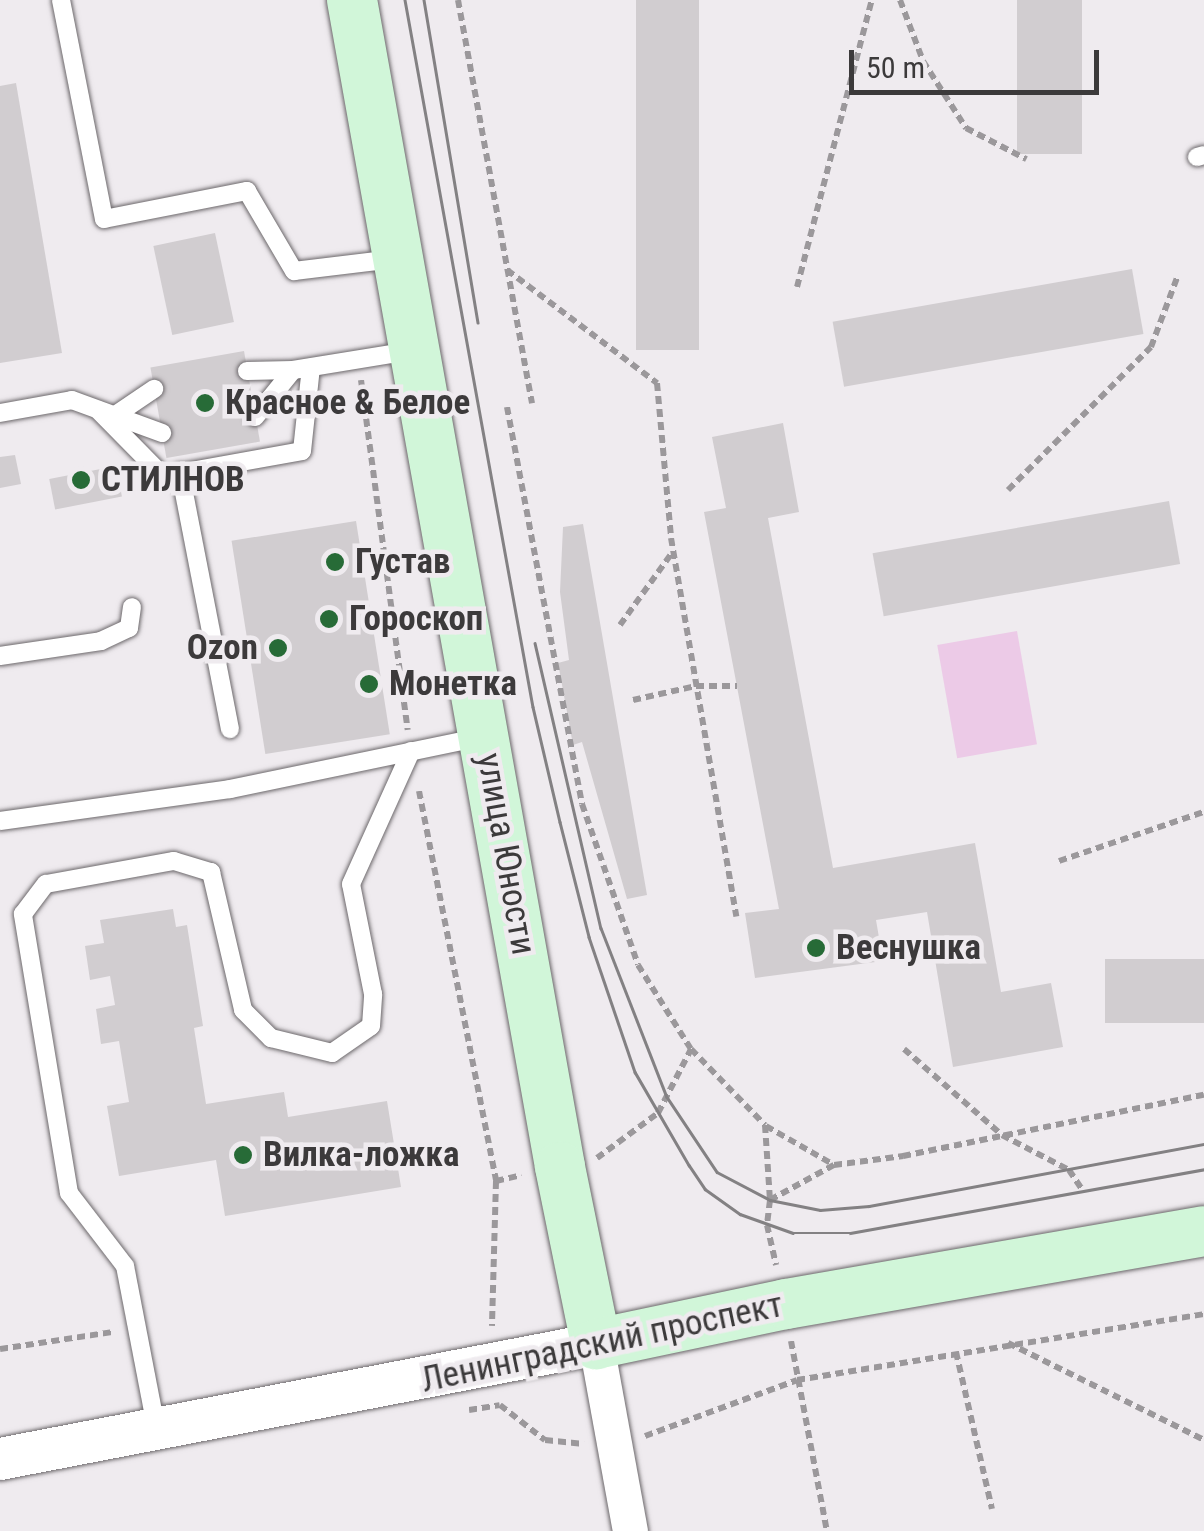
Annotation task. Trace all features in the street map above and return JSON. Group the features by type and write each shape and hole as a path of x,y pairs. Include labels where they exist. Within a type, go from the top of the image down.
{"main road":[{"name":"улица Юности","path":"352,0 560,1167 596,1344"},
{"name":"Ленинградский проспект","path":"596,1344 786,1304 1204,1231"}],"street":[{"name":"Ленинградский проспект","path":"0,1459 157,1432 497,1386 596,1344"},
{"name":"улица Юности","path":"596,1344 630,1531"}],"lane":[{"path":"60,0 104,219 247,191 294,271 399,259"},
{"path":"247,371 302,368 416,350"},
{"path":"256,417 302,368"},
{"path":"107,412 163,476 302,451 302,368"},
{"path":"107,412 154,389"},
{"path":"0,412 72,400 162,434"},
{"path":"180,472 230,728"},
{"path":"0,656 101,641 130,628 132,608"},
{"path":"0,822 230,789 485,736"},
{"path":"157,1432 125,1266 69,1193 24,914 46,884 174,861 212,872 243,1010 271,1038 332,1053 371,1026 373,994 351,884 411,751"}],"path":[{"path":"458,0 532,403"},
{"path":"797,287 872,0"},
{"path":"900,0 923,61 966,128 1026,159"},
{"path":"507,270 656,383 673,551 736,916"},
{"path":"1008,490 1151,347 1178,275"},
{"path":"358,359 411,751 496,1181 497,1386"},
{"path":"508,407 582,804 638,965 691,1049 765,1125 834,1165"},
{"path":"620,625 673,551"},
{"path":"633,700 696,686 737,686"},
{"path":"1059,861 1204,812"},
{"path":"496,1181 604,1157 658,1114 691,1049"},
{"path":"904,1049 1002,1135 1069,1170 1083,1191"},
{"path":"765,1125 770,1200 834,1165 1204,1095"},
{"path":"0,1349 137,1328"},
{"path":"1008,1343 1204,1440"},
{"path":"956,1352 992,1509"},
{"path":"797,1380 828,1531"}],"shaded area":[{"path":"1017,631 1037,744 957,758 937,645"}],"building":[{"path":"636,0 699,0 699,350 636,350"},
{"path":"1017,0 1082,0 1082,154 1017,154"},
{"path":"16,83 62,353 0,363 0,86"},
{"path":"215,233 234,322 172,335 153,246"},
{"path":"1132,269 1143,334 844,387 833,322"},
{"name":"Красное & Белое","path":"244,351 260,442 166,458 150,367"},
{"path":"783,423 799,512 768,518 833,868 975,843 1001,992 1051,983 1063,1047 953,1067 927,912 876,920 883,961 755,978 745,913 779,909 704,512 726,508 712,437"},
{"path":"15,455 21,484 0,488 0,457"},
{"path":"116,466 122,496 55,509 49,479"},
{"path":"1169,501 1180,564 884,616 873,553"},
{"path":"356,521 390,734 265,754 232,541"},
{"path":"583,524 647,895 627,899 582,742 573,745 558,663 569,660 560,592 563,527"},
{"path":"173,909 176,927 187,925 203,1026 194,1028 206,1104 284,1092 288,1117 387,1101 401,1187 225,1216 216,1160 119,1176 107,1106 129,1102 119,1041 101,1044 96,1009 115,1005 110,976 90,980 85,946 104,943 100,920"},
{"path":"1105,959 1204,959 1204,1023 1105,1023"}],"tram line":[{"path":"405,0 533,707 589,937 635,1072 705,1189 740,1214 793,1233 850,1233 1204,1169"},
{"path":"424,0 478,323"},
{"path":"535,643 601,928 667,1097 717,1172 770,1200 820,1210 869,1206 1204,1144"}],"place":[{"name":"Красное & Белое","path":"205,403"},
{"name":"СТИЛНОВ","path":"81,480"},
{"name":"Густав","path":"335,562"},
{"name":"Гороскоп","path":"329,619"},
{"name":"Ozon","path":"278,648"},
{"name":"Монетка","path":"369,684"},
{"name":"Веснушка","path":"816,948"},
{"name":"Вилка-ложка","path":"243,1155"}]}
